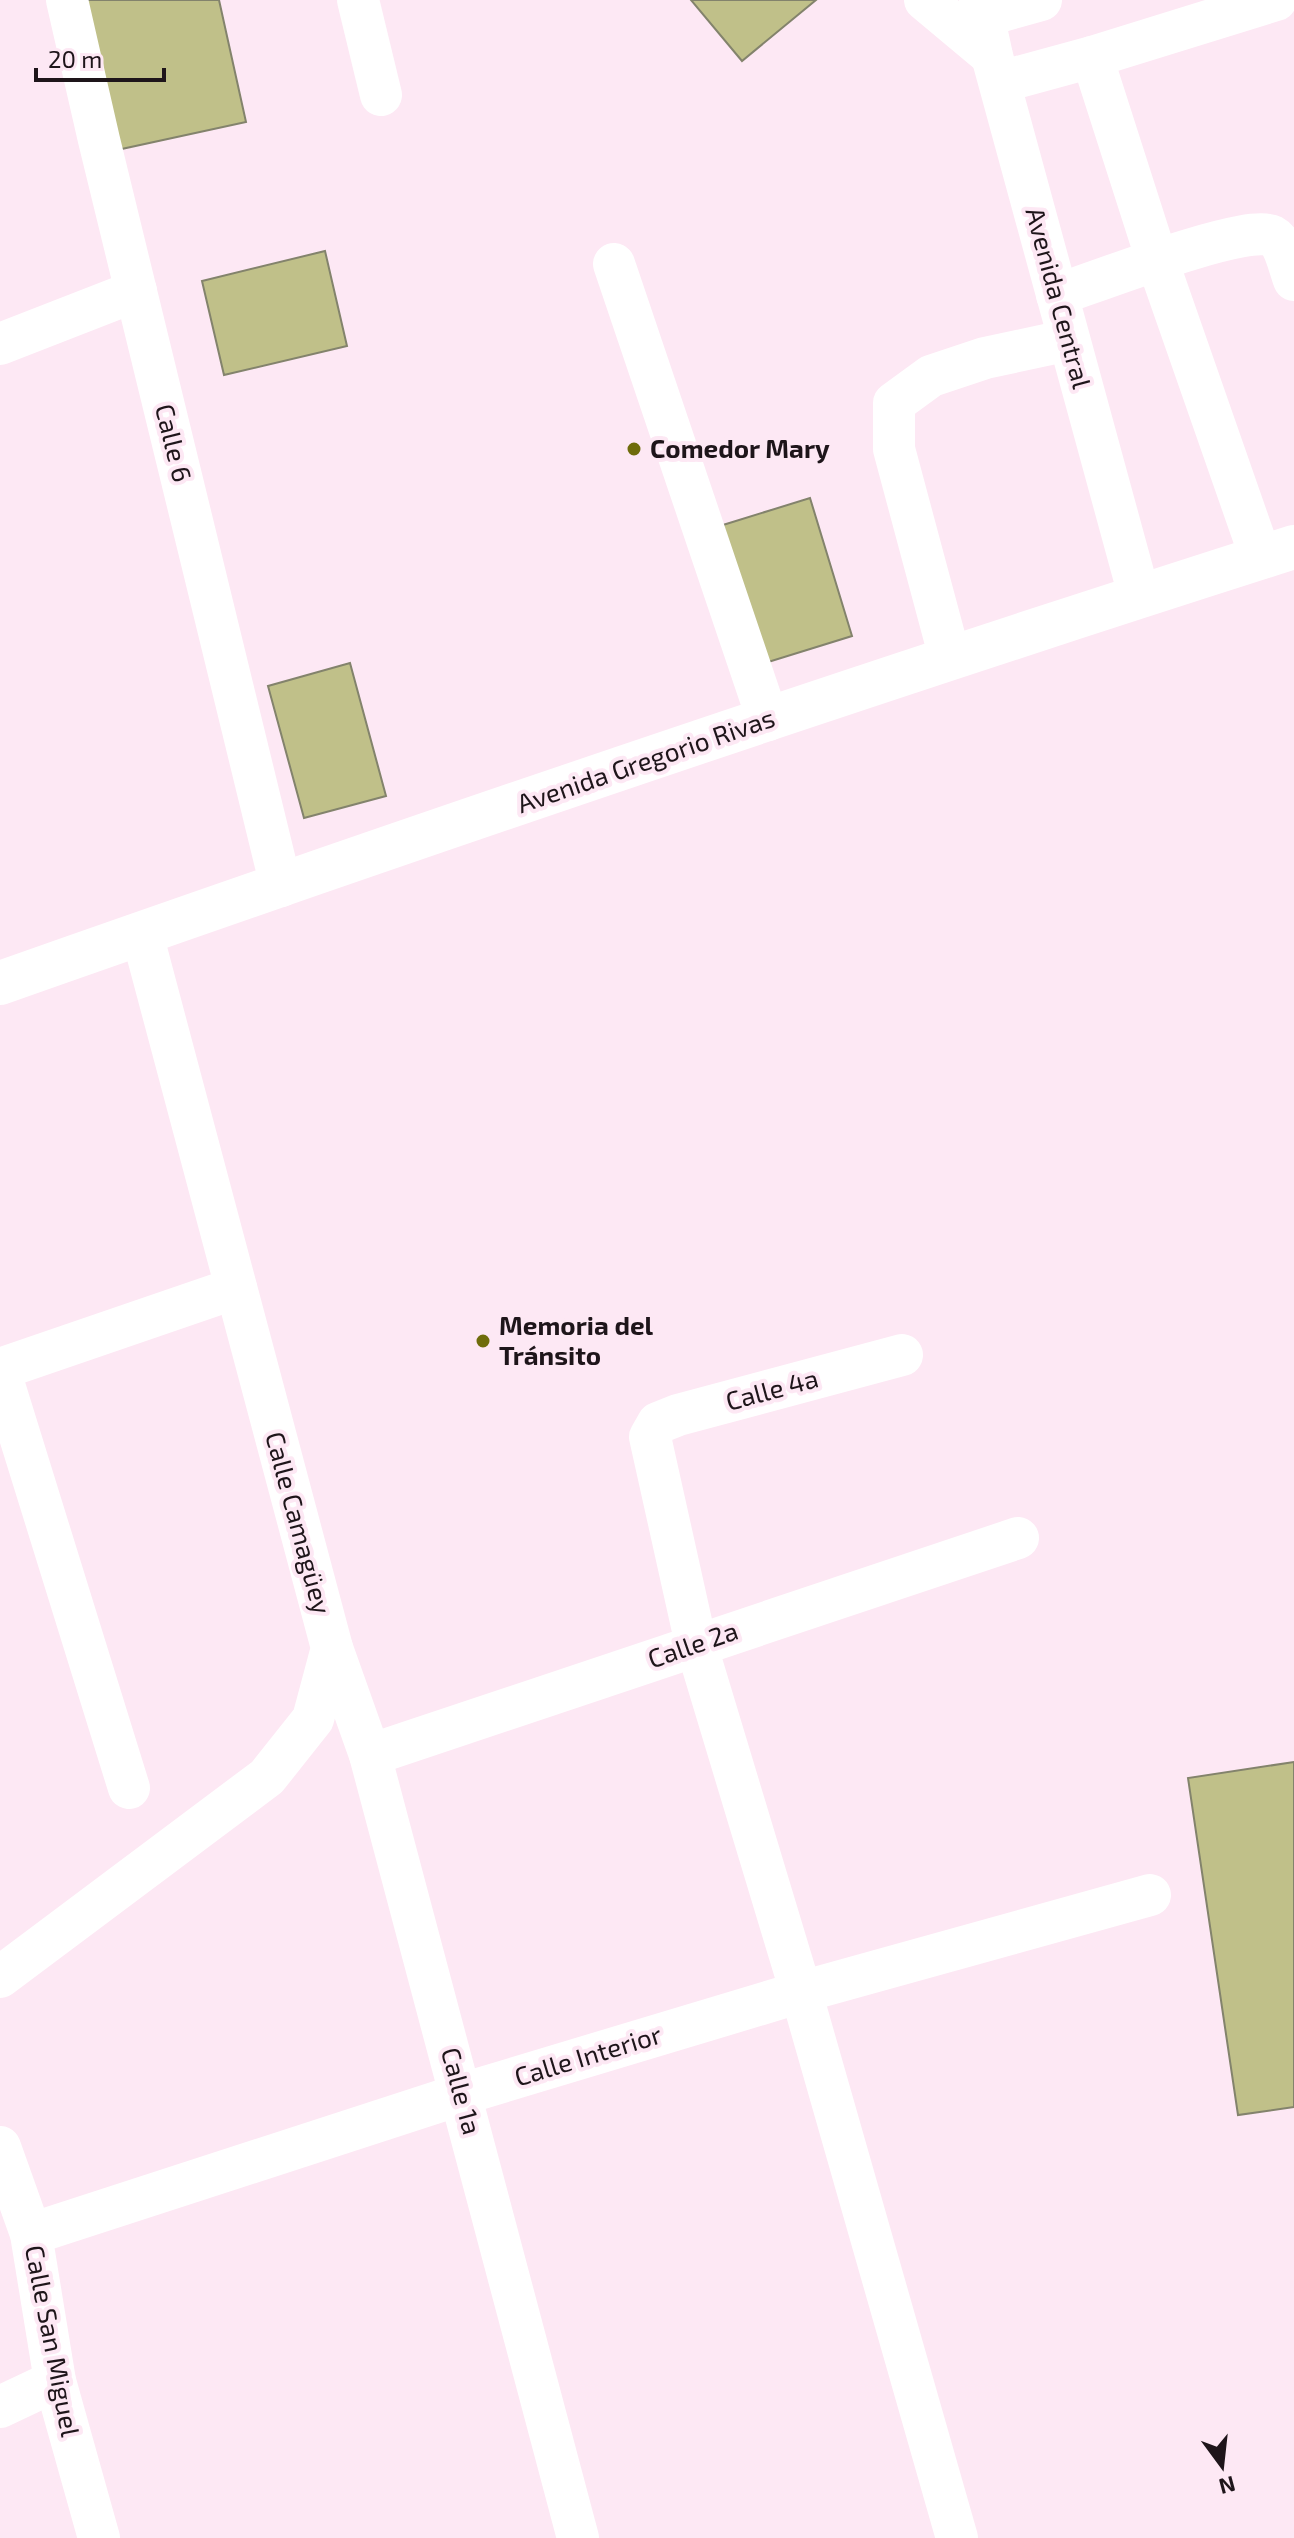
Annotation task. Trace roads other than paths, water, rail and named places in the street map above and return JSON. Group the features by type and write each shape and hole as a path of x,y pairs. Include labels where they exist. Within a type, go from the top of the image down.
{"main road":[{"name":"Avenida Gregorio Rivas","path":"0,983 950,658 1277,552"}],"street":[{"name":"Calle 6","path":"67,0 281,886"},
{"path":"358,0 381,95"},
{"path":"925,0 989,38 1092,57 1276,0"},
{"path":"989,38 1041,0"},
{"name":"Avenida Central","path":"989,38 1139,595"},
{"path":"1092,57 1157,260 1277,552"},
{"path":"1057,295 1157,260 1249,234 1269,234 1278,240 1294,280"},
{"path":"614,264 768,720"},
{"path":"0,344 136,291"},
{"path":"950,658 894,449 894,403 931,376 985,358 1069,340"},
{"name":"Calle Camagüey","path":"0,1977 267,1777 313,1719 332,1648 142,934"},
{"path":"129,1788 0,1371 236,1288"},
{"name":"Calle 4a","path":"696,1644 650,1437 658,1423 902,1355"},
{"name":"Calle 2a","path":"370,1755 1018,1538"},
{"path":"696,1644 801,1992 957,2538"},
{"name":"Calle 1a","path":"332,1648 370,1755 578,2538"},
{"name":"Calle Interior","path":"31,2234 462,2094 801,1992 1150,1895"},
{"name":"Calle San Miguel","path":"0,2147 31,2234 55,2381 99,2538"},
{"path":"0,2407 55,2381"}],"place":[{"name":"Comedor Mary","path":"634,449"},
{"name":"Memoria del Tránsito","path":"483,1341"}]}
